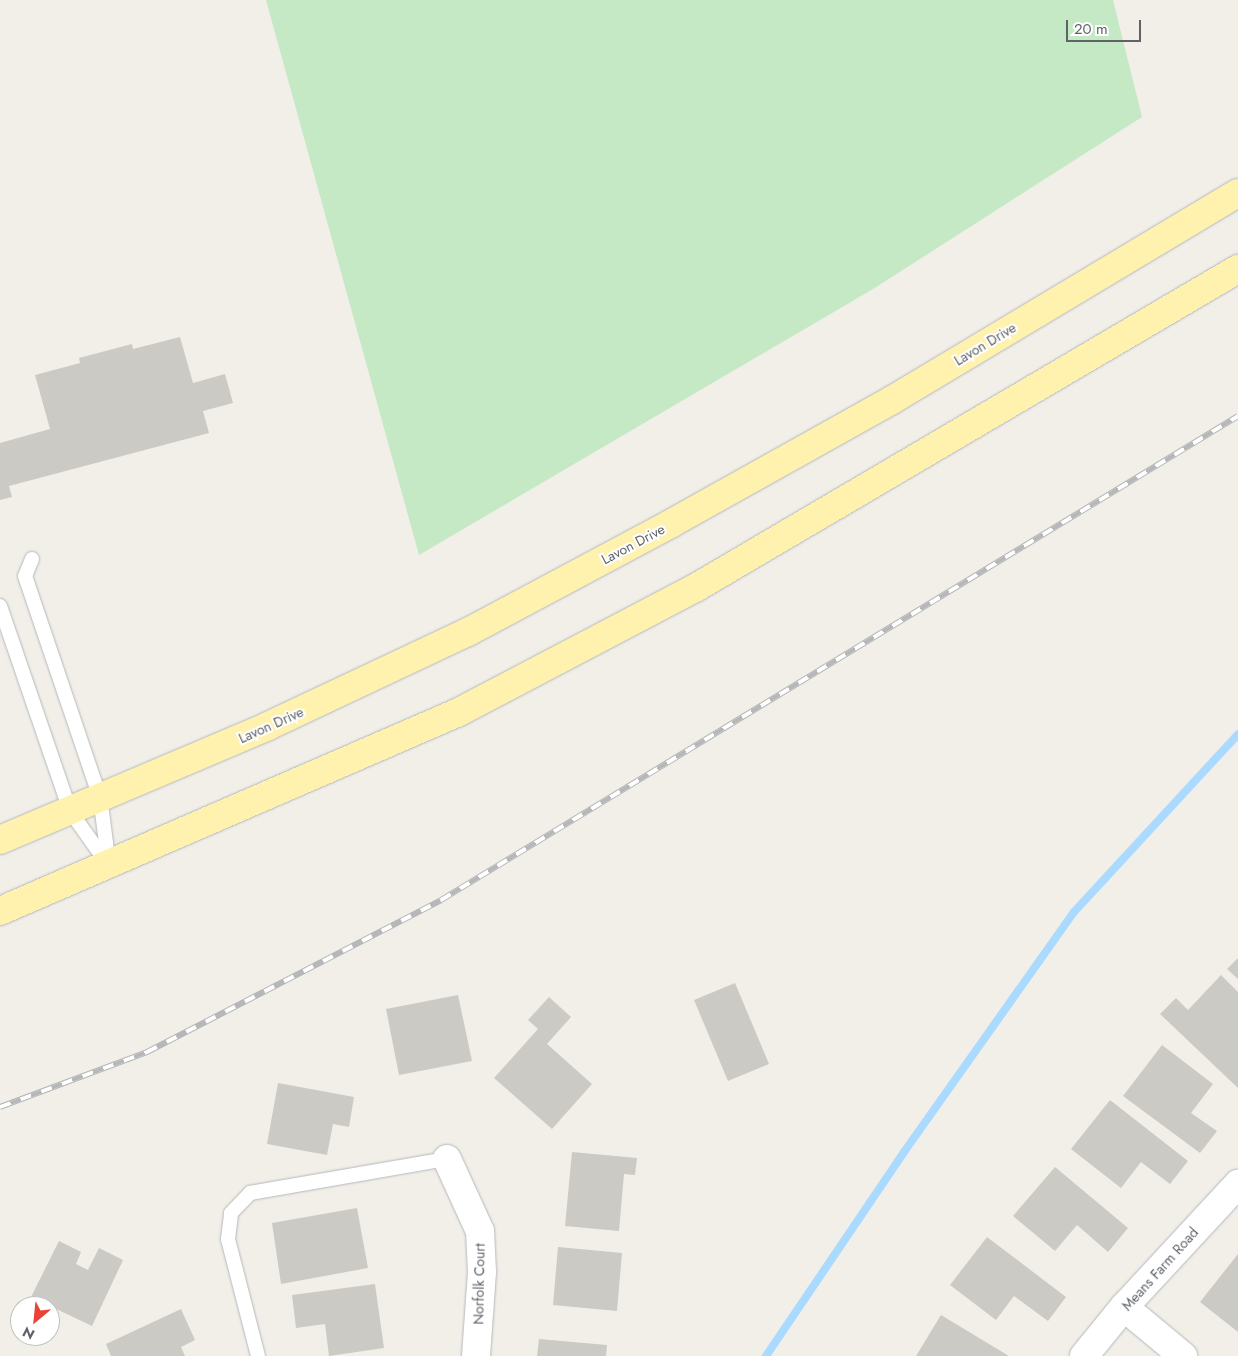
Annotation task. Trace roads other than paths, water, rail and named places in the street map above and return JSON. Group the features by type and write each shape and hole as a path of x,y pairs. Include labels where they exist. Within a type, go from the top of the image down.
{"main road":[{"name":"Lavon Drive","path":"0,840 277,722 477,628 672,523 892,400 1238,193"},
{"path":"0,911 459,712 688,592 1238,270"}],"street":[{"name":"Norfolk Court","path":"447,1159 480,1231 482,1272 476,1356"},
{"name":"Means Farm Road","path":"1084,1356 1124,1307 1238,1184"},
{"path":"1124,1307 1183,1356"}],"lane":[{"path":"32,559 25,576 100,798 109,865"},
{"path":"0,606 70,811 109,865"},
{"path":"258,1356 228,1239 231,1213 250,1193 447,1159"}],"waterway":[{"path":"766,1356 904,1152 1074,912 1238,734"}],"railway":[{"path":"0,1107 147,1052 441,900 1238,416"}]}
